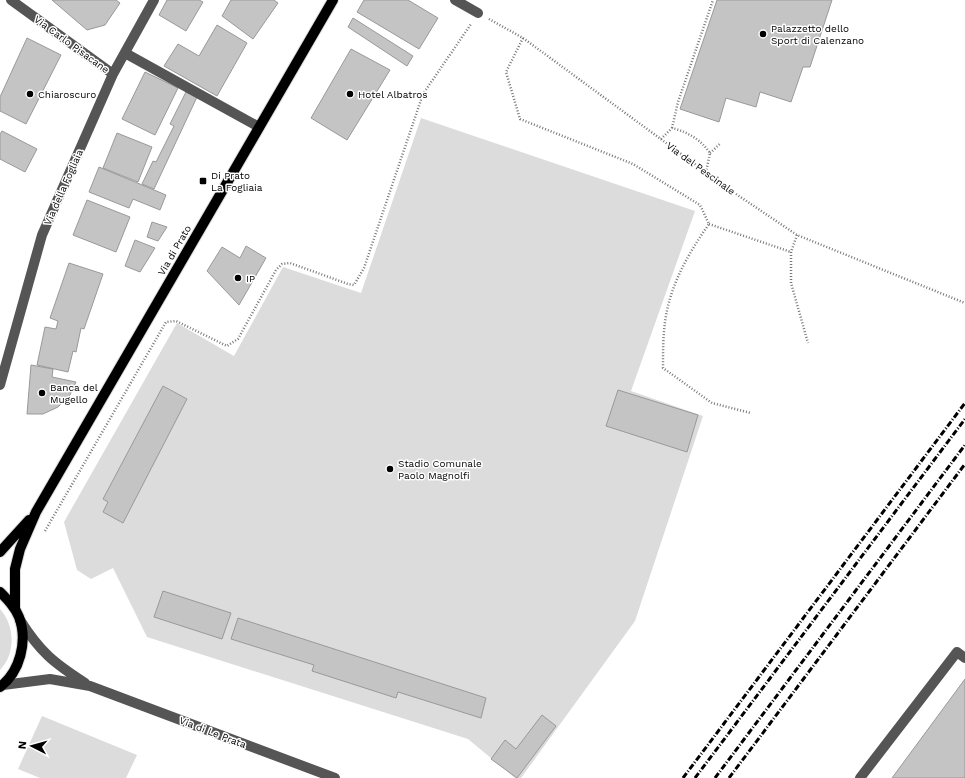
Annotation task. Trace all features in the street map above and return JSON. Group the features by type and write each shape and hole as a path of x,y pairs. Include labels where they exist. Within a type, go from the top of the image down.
{"main road":[{"name":"Via di Prato","path":"2,686 14,674 21,656 22,636 17,614 15,569 20,549 36,512 332,0"},
{"name":"Via di Prato","path":"0,552 36,512"},
{"path":"0,592 17,614"}],"street":[{"name":"Via Carlo Pisacane","path":"11,0 113,74"},
{"name":"Via della Fogliaia","path":"0,385 42,234 113,74 154,0"},
{"path":"455,0 476,17"},
{"path":"125,53 259,127"},
{"name":"Via di Le Prata","path":"17,614 41,651 61,668 90,686"},
{"path":"860,778 957,652 965,658"},
{"name":"Via di Le Prata","path":"2,686 50,679 90,686 336,778"}],"path":[{"path":"661,139 672,128 678,102 713,0"},
{"name":"Via del Pescinale","path":"476,17 523,38 706,172 797,235 965,303"},
{"path":"44,533 166,322 176,321 227,346 238,339 276,270 282,264 290,263 354,285 364,268 423,94 476,17"},
{"path":"523,38 506,72 520,119 632,164 700,205 709,224 791,252"},
{"path":"672,128 686,131 706,147 710,153"},
{"path":"706,172 710,153 721,143"},
{"path":"709,224 688,255 673,288 665,322 663,368 712,403 751,413"},
{"path":"797,235 791,252 791,284 808,343"}],"shaded area":[{"name":"Stadio Comunale Paolo Magnolfi","path":"421,118 695,211 631,391 703,416 635,621 521,778 515,778 468,739 147,637 113,568 91,579 77,570 64,522 177,323 234,356 283,267 361,293"},
{"path":"0,609 9,623 12,640 9,656 0,670"},
{"path":"42,716 137,755 126,778 40,778 18,769"}],"building":[{"path":"52,0 116,0 120,3 105,25 87,30"},
{"path":"167,0 199,0 203,2 186,31 159,15"},
{"path":"231,0 274,0 278,3 253,39 222,16"},
{"path":"364,0 408,0 438,18 419,49 357,12"},
{"name":"Palazzetto dello Sport di Calenzano","path":"717,0 832,0 810,67 803,67 791,102 760,92 756,107 726,98 719,122 680,109"},
{"path":"353,18 413,56 407,66 348,27"},
{"path":"217,25 247,43 217,96 164,66 178,44 199,56"},
{"path":"27,38 61,55 26,124 0,111 0,97"},
{"name":"Hotel Albatros","path":"351,49 390,70 347,140 311,118"},
{"path":"145,72 178,88 155,135 122,119"},
{"path":"186,92 197,97 154,189 142,184 153,161 156,162 174,126 170,124"},
{"path":"2,131 37,149 25,172 0,159 0,134"},
{"path":"117,133 152,147 138,182 103,168"},
{"path":"99,167 166,195 160,210 133,199 129,208 89,192"},
{"path":"87,200 130,217 116,252 73,235"},
{"path":"152,222 167,227 158,241 147,237"},
{"path":"135,240 155,248 140,272 125,266"},
{"path":"246,246 266,258 239,305 207,271 222,247 240,258"},
{"path":"69,263 103,274 84,329 81,328 76,352 73,351 68,372 37,365 45,327 56,329 58,321 50,318"},
{"path":"31,365 53,369 52,377 76,382 70,395 58,407 43,414 27,414"},
{"path":"163,386 187,399 123,523 103,512 108,502 103,499"},
{"path":"618,390 698,415 687,452 606,426"},
{"path":"163,591 231,613 222,639 154,617"},
{"path":"238,618 486,698 481,718 398,692 396,698 312,671 314,665 231,639"},
{"path":"965,679 965,778 892,778"},
{"path":"542,715 556,726 517,778 491,759 505,740 516,749"}],"railway":[{"path":"683,778 965,403"},
{"path":"695,778 965,419"},
{"path":"715,778 965,445"},
{"path":"729,778 965,464"}],"place":[{"name":"Palazzetto dello Sport di Calenzano","path":"763,34"},
{"name":"Chiaroscuro","path":"30,94"},
{"name":"Hotel Albatros","path":"350,94"},
{"name":"Di Prato La Fogliaia","path":"203,181"},
{"name":"IP","path":"238,278"},
{"name":"Banca del Mugello","path":"42,393"},
{"name":"Stadio Comunale Paolo Magnolfi","path":"390,469"}]}
